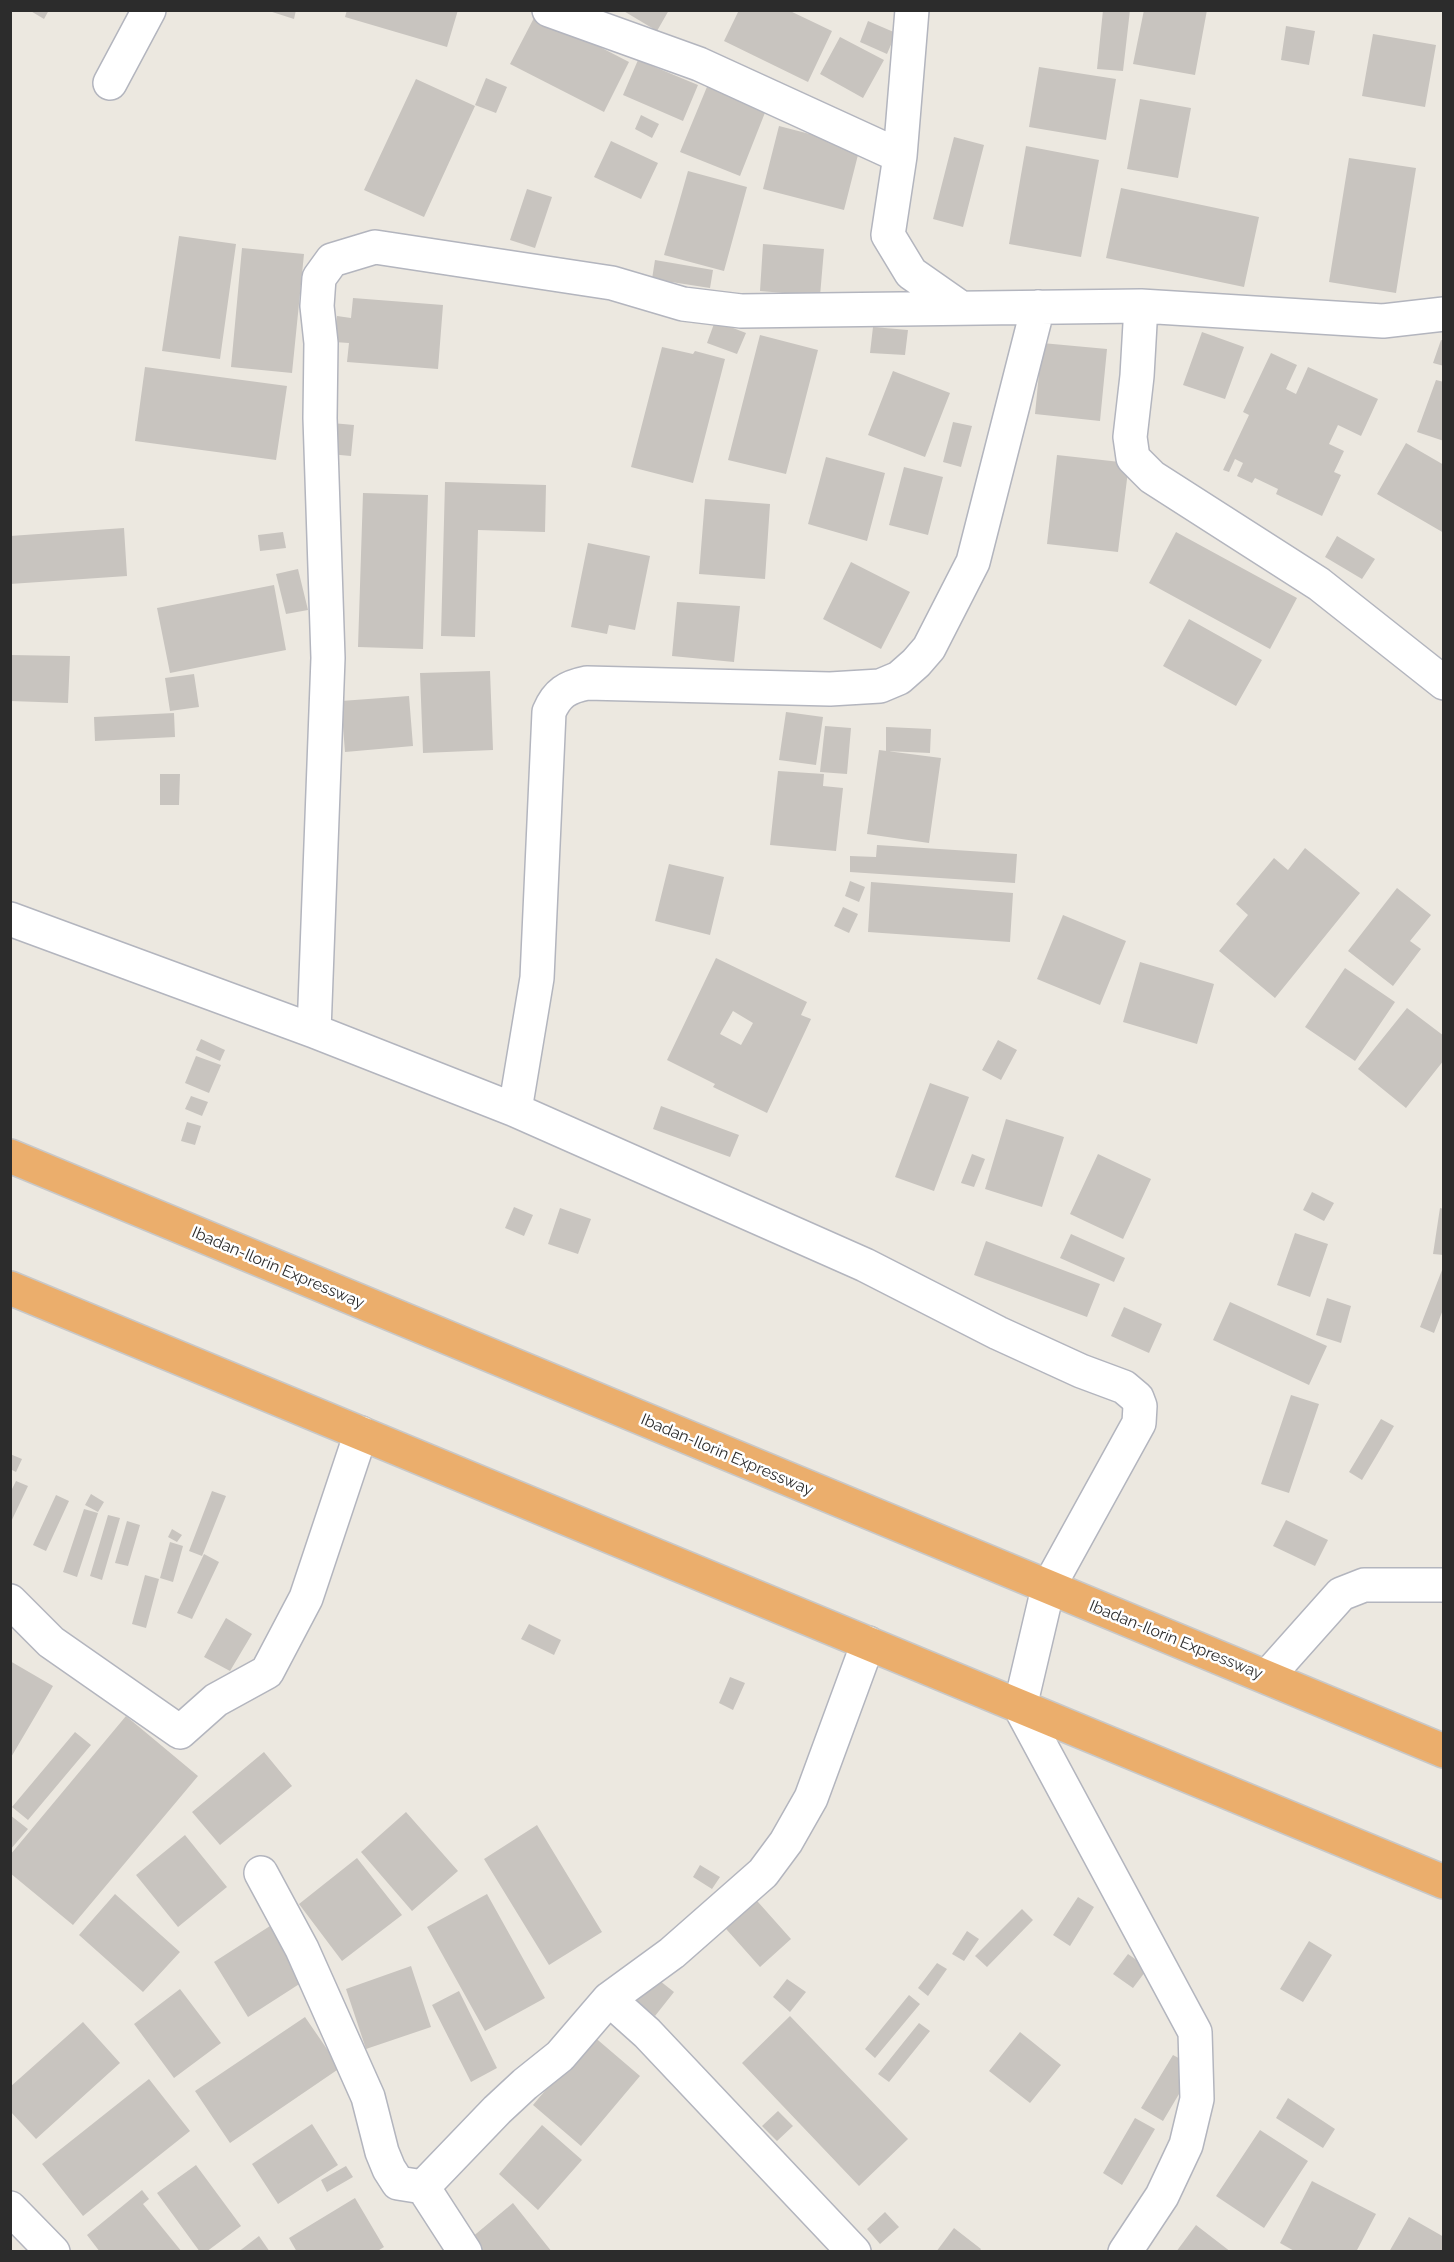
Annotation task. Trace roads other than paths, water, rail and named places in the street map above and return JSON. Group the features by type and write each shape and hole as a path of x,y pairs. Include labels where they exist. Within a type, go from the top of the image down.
{"highway":[{"name":"Ibadan-Ilorin Expressway","path":"10,1156 1443,1751"},
{"path":"10,1288 1443,1882"}],"street":[{"path":"110,83 149,10"},
{"path":"549,10 699,64 900,156"},
{"path":"912,10 900,156 888,235 912,273 961,308"},
{"path":"314,1032 328,657 320,418 321,344 317,306 319,278 332,260 375,247 612,284 683,304 741,311 1141,306 1383,321 1443,314"},
{"path":"1141,306 1137,376 1130,437 1133,458 1152,477 1319,584 1443,683"},
{"path":"515,1110 537,978 549,712 554,700 564,690 587,683 830,689 880,686 899,678 929,648 973,562 1038,307"},
{"path":"10,919 314,1032 515,1110 865,1265 998,1333 1081,1371 1124,1387 1137,1398 1140,1406 1139,1423 1048,1588 1020,1707 1195,2032 1197,2099 1186,2145 1162,2196 1125,2252"},
{"path":"10,1601 51,1642 180,1732 216,1700 267,1672 306,1598 361,1433"},
{"path":"1267,1677 1341,1594 1364,1585 1443,1585"},
{"path":"423,2187 497,2110 560,2056 609,1999 672,1953 763,1873 786,1842 811,1798 868,1644"},
{"path":"261,1873 302,1949 368,2097 382,2152 389,2169 398,2183 423,2187 465,2252"},
{"path":"609,1999 647,2033 854,2252"},
{"path":"10,2208 53,2252"}]}
